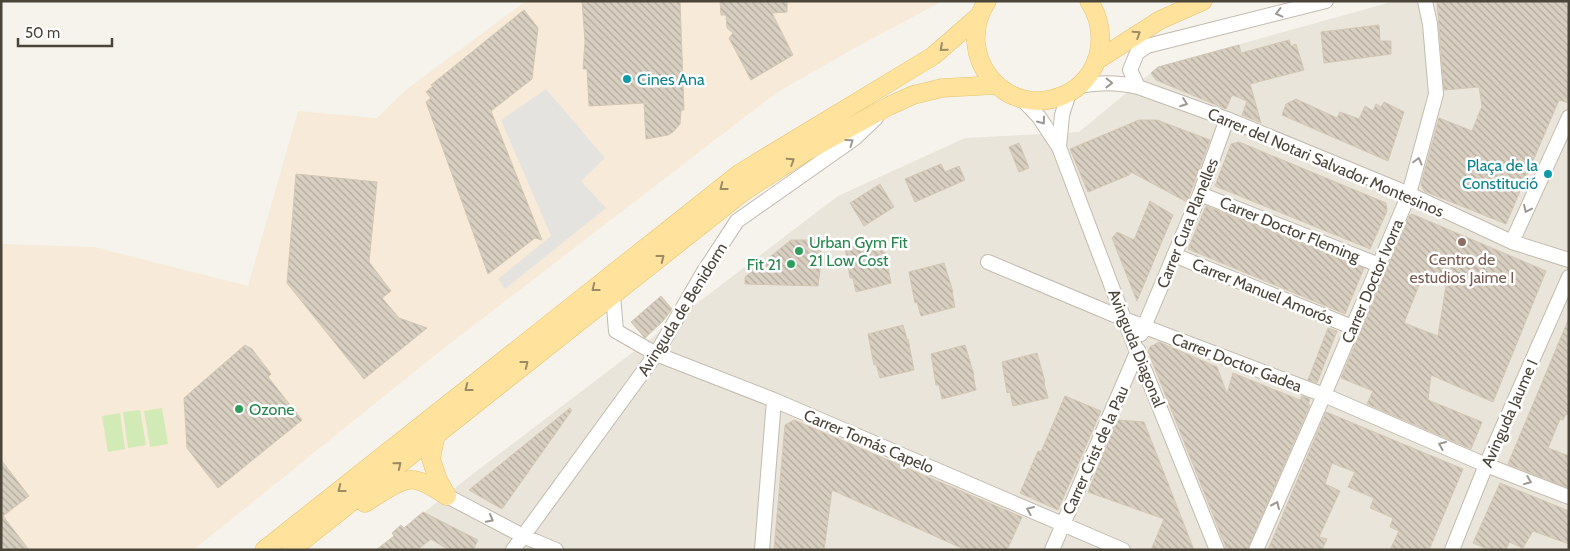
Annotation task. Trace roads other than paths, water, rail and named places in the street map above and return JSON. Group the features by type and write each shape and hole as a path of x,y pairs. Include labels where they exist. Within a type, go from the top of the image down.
{"main road":[{"path":"983,8 976,30 976,46 979,60 986,74 1004,91 1033,101 1045,100 1074,89 1086,79 1096,62 1101,35 1099,21 1088,1"},
{"path":"1096,62 1160,20 1202,1"},
{"path":"264,550 740,173 933,56 983,8"},
{"path":"293,550 436,434 743,192 807,151 888,106 913,95 935,89 996,85"},
{"path":"436,434 430,459 447,496"},
{"path":"293,550 382,492 406,480 415,480 431,486 447,496"}],"street":[{"path":"1138,87 1130,70 1137,53 1146,46 1326,1"},
{"name":"Carrer Doctor Ivorra","path":"1256,550 1409,194 1436,94 1430,24 1424,1"},
{"name":"Carrer del Notari Salvador Montesinos","path":"1074,89 1105,83 1138,87 1227,119 1409,194 1512,242 1569,260"},
{"name":"Avinguda Diagonal","path":"1059,147 1062,115 1074,89"},
{"name":"Avinguda Diagonal","path":"1021,98 1039,116 1059,147 1124,318 1217,550"},
{"name":"Avinguda de Benidorm","path":"513,550 656,354 703,273 737,222 855,138 888,106"},
{"path":"1512,242 1569,117"},
{"name":"Carrer Cura Planelles","path":"1136,346 1200,194 1227,119"},
{"name":"Carrer Doctor Fleming","path":"1200,194 1379,265"},
{"name":"Carrer Manuel Amorós","path":"1174,255 1352,327"},
{"name":"Carrer Doctor Gadea","path":"988,262 1124,318 1324,395 1569,497"},
{"name":"Avinguda Jaume I","path":"1452,550 1486,464 1569,277"},
{"name":"Carrer Tomás Capelo","path":"614,295 616,331 656,354 774,400 1123,550"},
{"name":"Carrer Crist de la Pau","path":"1052,550 1136,346"},
{"path":"762,550 774,400"},
{"path":"447,496 523,536 556,550"}],"place":[{"name":"Cines Ana","path":"627,79"},
{"name":"Plaça de la Constitució","path":"1548,174"},
{"name":"Centro de estudios Jaime I","path":"1462,242"},
{"name":"Urban Gym Fit 21 Low Cost","path":"799,251"},
{"name":"Fit 21","path":"791,264"},
{"name":"Ozone","path":"239,409"}]}
